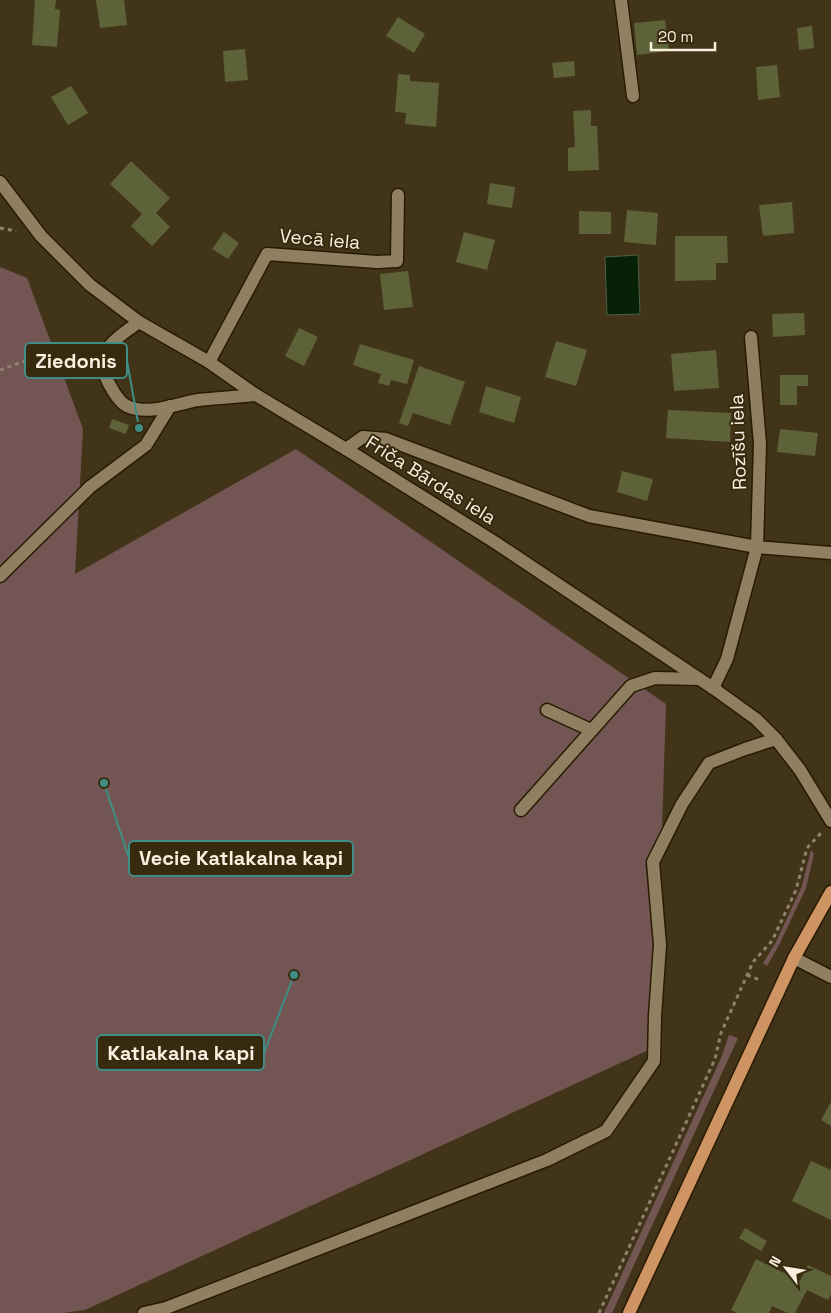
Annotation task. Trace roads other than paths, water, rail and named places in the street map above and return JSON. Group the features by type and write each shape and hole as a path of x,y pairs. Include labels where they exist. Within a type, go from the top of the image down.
{"main road":[{"path":"628,1313 794,958 831,892"}],"street":[{"path":"622,0 633,96"},
{"name":"Friča Bārdas iela","path":"0,182 41,236 90,285 139,322 209,362 256,395 496,543 713,688 756,719 776,739 800,770 828,824"},
{"name":"Vecā iela","path":"209,362 267,254 377,262 397,261 398,195"},
{"path":"139,322 115,339 104,355 102,368 109,386 125,405 145,410 198,400 256,395"},
{"name":"Rozīšu iela","path":"713,688 727,659 757,547 760,444 751,337"},
{"path":"0,576 90,487 146,444 170,406"},
{"path":"346,449 363,437 386,439 589,516 757,547 831,553"},
{"path":"521,810 631,686 655,678 699,679"},
{"path":"547,710 591,730"},
{"path":"144,1313 166,1308 548,1160 606,1131 654,1061 660,945 653,862 682,804 709,763 776,739"},
{"path":"794,958 831,976"}],"place":[{"name":"Ziedonis","path":"139,428"},
{"name":"Vecie Katlakalna kapi","path":"104,783"},
{"name":"Katlakalna kapi","path":"294,975"}]}
